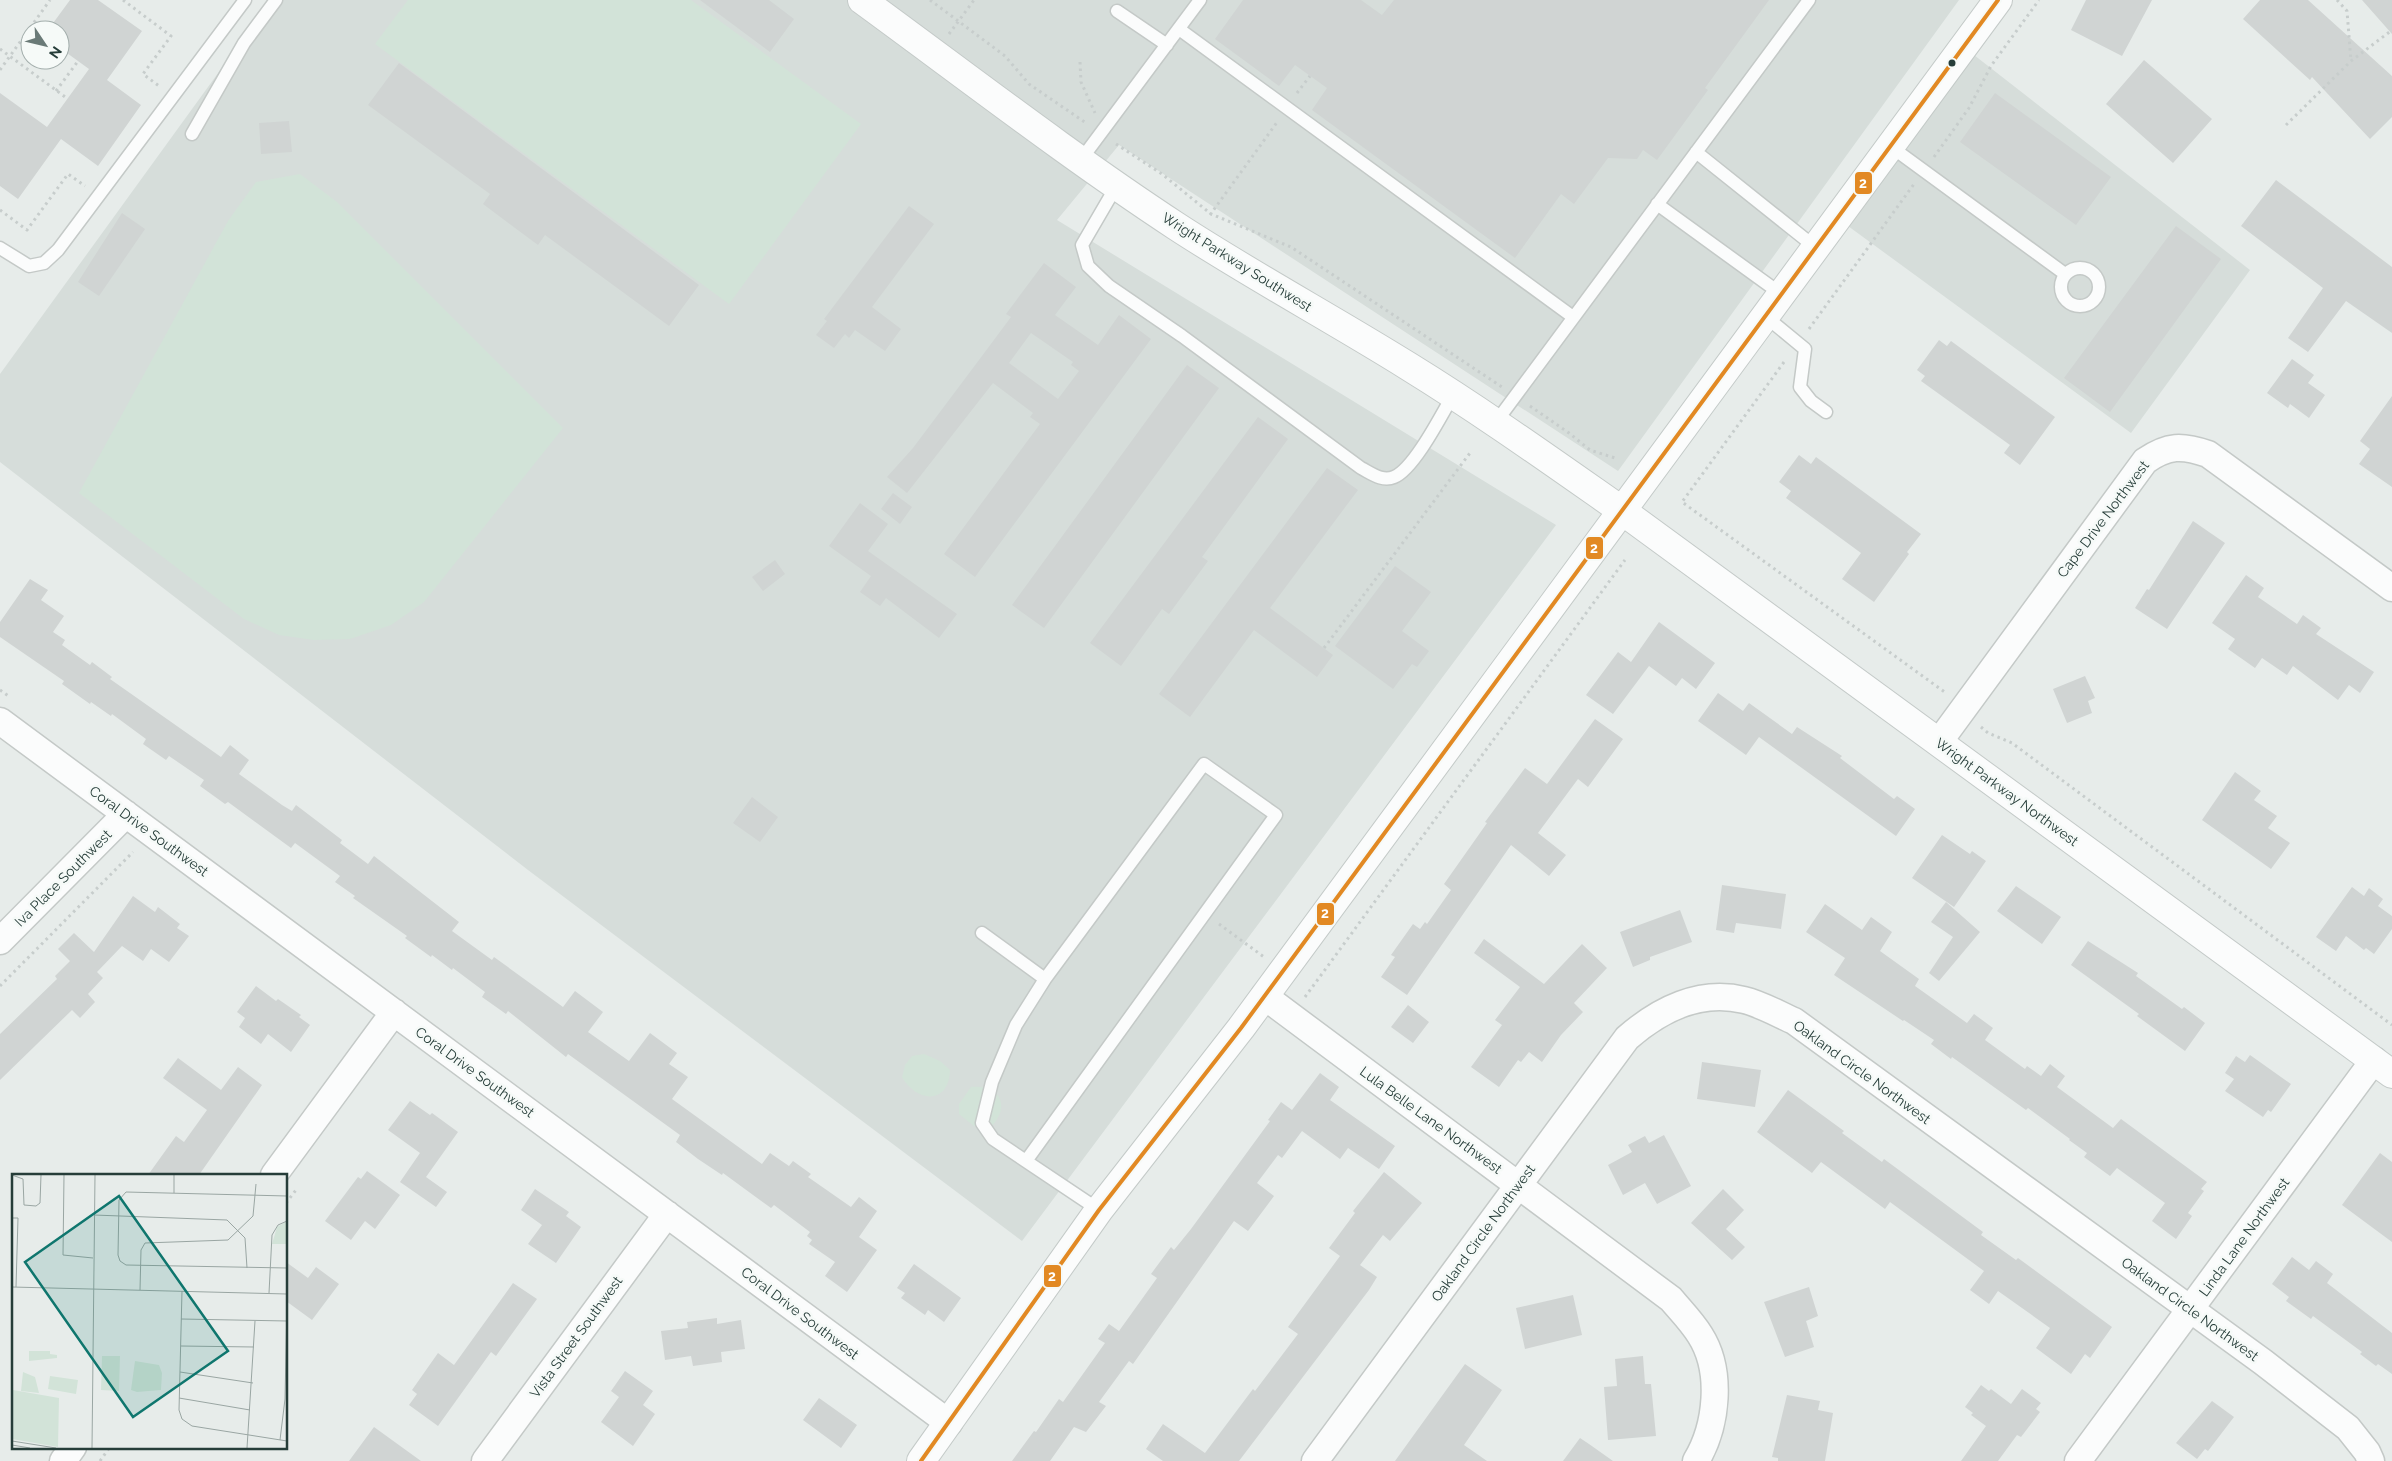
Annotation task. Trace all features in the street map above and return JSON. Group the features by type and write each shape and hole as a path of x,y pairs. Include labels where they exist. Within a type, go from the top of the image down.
{"street":[{"name":"Wright Parkway Southwest","path":"862,0 1080,160 1194,237 1453,394 1621,510"},
{"path":"922,1461 1099,1210 1264,996 1890,146 1993,2"},
{"name":"Cape Drive Northwest","path":"1939,742 2145,462 2158,452 2171,448 2189,447 2208,454 2392,588"},
{"name":"Wright Parkway Northwest","path":"1621,510 2383,1067"},
{"name":"Coral Drive Southwest","path":"0,721 950,1423"},
{"name":"Iva Place Southwest","path":"0,941 126,814"},
{"name":"Lula Belle Lane Northwest","path":"1264,996 1671,1299 1701,1336 1711,1361 1715,1387 1714,1408 1710,1429 1696,1461"},
{"name":"Oakland Circle Northwest","path":"1314,1461 1627,1038 1647,1021 1663,1011 1697,1000 1728,997 1745,1000 1794,1022 2263,1362 2348,1428 2371,1461"},
{"path":"275,1174 394,1012"},
{"name":"Linda Lane Northwest","path":"2078,1461 2190,1310 2383,1067"},
{"name":"Vista Street Southwest","path":"484,1461 667,1214"},
{"path":"63,1461 73,1448"}],"lane":[{"path":"0,248 29,266 44,263 58,250 245,0"},
{"path":"192,134 244,43 276,0"},
{"path":"1080,160 1200,0"},
{"path":"1496,422 1809,0"},
{"path":"1117,11 1167,45"},
{"path":"1179,30 1573,317"},
{"path":"1890,146 2065,274"},
{"path":"1696,152 1815,247"},
{"path":"1117,185 1082,245 1088,266 1108,286 1182,336 1361,468 1381,478 1394,477 1412,462 1453,394"},
{"path":"1657,204 1781,294"},
{"path":"1765,316 1805,349 1800,387 1810,401 1826,412"},
{"path":"1026,1161 1276,815 1204,764 1045,980 1016,1025 992,1082 982,1123 992,1139 1099,1210"},
{"path":"982,933 1045,980"}],"path":[{"path":"0,70 50,0"},
{"path":"122,0 171,36 143,74 163,89"},
{"path":"930,0 1005,56 1029,84 1162,174 1211,214 1291,247 1515,396 1569,433 1590,450 1615,458"},
{"path":"934,53 974,0"},
{"path":"2039,0 1991,66 1969,108 1682,502 1952,697 1988,733 2012,743 2392,1025"},
{"path":"2337,0 2347,11 2351,61"},
{"path":"2286,125 2351,61 2392,30"},
{"path":"0,49 68,99"},
{"path":"56,91 78,61"},
{"path":"1080,62 1082,82 1095,113"},
{"path":"1194,237 1310,76"},
{"path":"0,210 27,230 68,174 89,189"},
{"path":"1324,648 1470,453"},
{"path":"1291,1017 1626,560"},
{"path":"0,986 134,852"},
{"path":"1204,913 1310,991"},
{"path":"100,1461 109,1448"}],"shaded area":[{"path":"271,0 1959,0 1618,471 1119,145 1057,220 1556,525 1022,1241 528,870 0,462 0,374"},
{"path":"1974,55 2250,270 2131,433 1848,226"}],"green space":[{"path":"408,0 691,0 861,124 729,304 375,44"},
{"path":"300,174 337,202 563,428 424,602 391,625 350,639 314,640 279,635 244,619 79,493 228,221 256,182"},
{"path":"924,1054 940,1061 950,1070 944,1090 931,1096 916,1092 908,1086 902,1077 905,1065 912,1056"},
{"path":"971,1087 989,1089 999,1098 1001,1110 992,1126 974,1126 959,1114 959,1104"}],"building":[{"path":"70,0 98,0 142,31 107,80 141,105 98,166 61,139 18,199 0,186 0,93 47,127 89,69 70,55 70,20 55,20"},
{"path":"700,0 769,0 794,19 770,52"},
{"path":"1243,0 1361,0 1382,15 1394,0 1769,0 1705,88 1708,90 1657,160 1643,150 1637,159 1608,158 1574,204 1561,194 1515,258 1312,110 1327,88 1295,65 1279,86 1215,39"},
{"path":"2086,0 2152,0 2122,56 2071,30"},
{"path":"2260,0 2308,0 2392,76 2392,117 2370,139 2312,77 2310,80 2243,19"},
{"path":"2362,0 2392,0 2392,34"},
{"path":"2144,60 2212,119 2173,163 2106,104"},
{"path":"399,63 699,285 669,326 545,235 538,245 483,204 490,194 368,105"},
{"path":"1995,93 2111,177 2076,225 1960,142"},
{"path":"289,121 292,152 261,154 259,123"},
{"path":"2276,180 2392,267 2392,333 2346,301 2308,352 2288,338 2323,288 2241,226"},
{"path":"909,206 934,224 872,307 901,329 885,351 855,330 849,338 845,334 834,348 816,335 827,321 824,319"},
{"path":"122,213 145,229 99,296 78,282"},
{"path":"2176,226 2221,259 2110,412 2064,378"},
{"path":"1044,263 1076,287 1055,315 1098,345 1119,315 1151,339 975,577 944,554 1040,424 1030,417 1033,413 993,383 907,493 887,477 913,448 1011,317 1006,314","holes":["1031,333 1073,362 1071,365 1079,371 1058,399 1009,363"]},
{"path":"1939,340 1947,346 1951,341 2055,417 2020,465 2004,453 2010,445 1921,381 1925,376 1917,370"},
{"path":"2292,359 2314,375 2308,383 2325,395 2309,418 2290,404 2288,408 2267,393"},
{"path":"1187,365 1219,388 1044,628 1012,605"},
{"path":"2392,396 2392,487 2359,464 2370,449 2360,441"},
{"path":"1258,417 1288,439 1202,557 1208,561 1169,614 1162,609 1121,666 1090,643"},
{"path":"1799,455 1811,464 1816,457 1921,534 1907,552 1909,554 1874,602 1842,579 1861,553 1786,498 1791,491 1779,482"},
{"path":"1327,468 1358,490 1270,608 1333,655 1317,677 1254,630 1190,717 1159,694"},
{"path":"893,493 912,507 900,524 881,509"},
{"path":"860,503 888,524 868,551 957,614 939,638 886,598 880,606 860,592 871,576 829,546"},
{"path":"2193,521 2225,543 2167,629 2135,608 2147,589 2149,590"},
{"path":"775,560 785,574 763,591 752,577"},
{"path":"1395,566 1431,592 1402,631 1429,651 1417,667 1412,664 1393,689 1335,646"},
{"path":"2246,575 2264,588 2258,597 2297,624 2303,615 2321,628 2316,634 2374,672 2360,693 2349,685 2338,700 2293,666 2287,675 2262,658 2255,668 2228,649 2235,639 2212,623"},
{"path":"30,579 48,590 41,600 64,616 53,632 65,640 62,645 90,665 92,662 112,677 110,679 221,757 230,745 249,760 239,774 292,811 296,805 342,840 340,843 368,864 374,856 459,922 452,931 492,960 494,957 563,1007 575,991 603,1012 588,1032 629,1061 650,1033 677,1053 669,1064 688,1077 672,1099 762,1164 770,1153 789,1166 793,1161 811,1174 808,1177 851,1207 859,1197 877,1211 859,1237 877,1250 847,1292 825,1276 835,1262 809,1244 812,1240 807,1236 810,1232 774,1205 771,1208 723,1173 722,1175 698,1159 676,1142 680,1135 568,1054 566,1057 508,1011 506,1014 482,997 485,992 453,968 452,970 432,955 431,957 405,938 407,936 353,898 355,896 335,882 340,876 295,843 291,848 228,802 225,804 200,786 204,780 169,756 166,760 143,744 146,739 112,714 111,716 91,702 90,704 62,684 64,681 0,637 0,622"},
{"path":"1659,622 1715,663 1696,689 1682,678 1676,686 1649,666 1613,714 1586,695 1618,652 1631,662"},
{"path":"2085,676 2095,698 2088,701 2092,713 2067,723 2053,689"},
{"path":"1718,693 1743,711 1749,703 1792,734 1797,727 1842,756 1840,758 1894,799 1897,796 1915,809 1896,836 1759,737 1746,755 1698,721"},
{"path":"1595,719 1623,739 1588,787 1578,779 1538,833 1566,855 1549,876 1511,845 1407,995 1381,977 1395,957 1391,955 1413,924 1420,929 1425,922 1427,924 1451,890 1444,884 1487,823 1485,822 1525,768 1547,784"},
{"path":"2235,772 2261,791 2254,800 2277,816 2268,828 2290,843 2271,869 2202,820"},
{"path":"752,797 778,817 760,842 733,823"},
{"path":"1942,835 1970,854 1972,851 1986,861 1954,907 1912,878"},
{"path":"1722,885 1786,894 1781,929 1736,923 1734,933 1716,930"},
{"path":"2016,886 2061,917 2042,944 1997,911"},
{"path":"2352,887 2364,896 2369,888 2383,899 2378,906 2392,916 2392,929 2374,954 2366,948 2364,950 2346,936 2336,951 2316,937"},
{"path":"133,896 155,912 158,907 180,924 177,928 189,936 169,962 151,949 143,961 122,946 97,972 103,978 88,994 95,1002 80,1018 72,1010 0,1080 0,1034 57,979 55,976 70,961 58,949 74,933 94,952"},
{"path":"1946,902 1980,932 1939,981 1929,973 1953,937 1931,922"},
{"path":"1825,904 1862,930 1871,917 1892,932 1880,951 1919,979 1915,986 1967,1023 1974,1014 1993,1028 1985,1040 2025,1069 2027,1066 2041,1076 2050,1064 2065,1076 2057,1087 2113,1128 2121,1119 2207,1182 2201,1189 2204,1191 2188,1213 2192,1216 2176,1239 2152,1221 2165,1203 2117,1168 2110,1176 2084,1157 2087,1153 2028,1108 2026,1110 1952,1057 1951,1059 1931,1044 1934,1040 1834,975 1845,958 1806,932"},
{"path":"1680,910 1692,942 1650,957 1650,960 1633,967 1620,932"},
{"path":"1484,939 1544,984 1582,944 1607,968 1574,1003 1583,1012 1561,1035 1542,1062 1529,1052 1521,1062 1518,1060 1499,1087 1471,1067 1502,1025 1495,1020 1520,987 1474,953"},
{"path":"2088,941 2138,973 2136,976 2205,1023 2185,1051 2137,1016 2139,1014 2071,965"},
{"path":"256,986 276,1001 278,999 301,1015 299,1017 310,1025 291,1052 268,1034 261,1044 239,1027 245,1018 237,1012"},
{"path":"1408,1005 1429,1022 1413,1043 1391,1027"},
{"path":"2250,1055 2291,1084 2271,1112 2268,1110 2263,1117 2225,1091 2234,1079 2225,1073 2236,1056 2245,1062"},
{"path":"178,1058 221,1090 238,1067 262,1085 200,1174 149,1174 176,1136 184,1142 207,1110 163,1078"},
{"path":"1702,1062 1761,1070 1755,1107 1697,1099"},
{"path":"1320,1073 1339,1087 1330,1100 1395,1146 1379,1169 1348,1148 1340,1159 1302,1131 1282,1158 1278,1155 1257,1183 1274,1196 1248,1231 1234,1221 1133,1364 1129,1361 1099,1402 1106,1406 1086,1432 1074,1427 1050,1461 1012,1461 1034,1431 1036,1432 1059,1399 1063,1402 1105,1343 1098,1339 1109,1324 1119,1331 1157,1278 1151,1274 1171,1247 1174,1250 1191,1229 1270,1121 1268,1120 1281,1102 1292,1110"},
{"path":"1788,1090 1844,1131 1842,1133 1882,1162 1884,1159 1983,1232 1981,1235 2016,1260 2018,1258 2112,1327 2090,1358 2085,1354 2071,1374 2036,1348 2050,1328 1998,1291 1989,1304 1970,1290 1984,1271 1890,1202 1885,1209 1821,1162 1812,1173 1757,1132"},
{"path":"410,1101 430,1115 432,1113 458,1132 426,1177 447,1192 436,1207 400,1182 420,1153 388,1130"},
{"path":"1664,1135 1691,1186 1657,1204 1645,1183 1623,1195 1608,1165 1632,1152 1628,1145 1645,1136 1649,1143"},
{"path":"2380,1153 2392,1162 2392,1242 2342,1205"},
{"path":"367,1171 400,1195 375,1229 365,1221 351,1240 325,1221 358,1177 361,1179"},
{"path":"1384,1172 1422,1203 1390,1241 1383,1235 1360,1265 1377,1277 1369,1290 1239,1461 1163,1461 1146,1449 1163,1424 1205,1453 1253,1389 1255,1391 1298,1334 1288,1327 1340,1256 1329,1248 1355,1213 1353,1211"},
{"path":"535,1189 569,1212 566,1216 581,1227 556,1263 528,1244 542,1225 521,1210"},
{"path":"1723,1189 1744,1210 1726,1229 1745,1247 1732,1260 1691,1223"},
{"path":"2292,1257 2309,1270 2316,1261 2333,1274 2327,1283 2392,1333 2392,1374 2378,1364 2376,1366 2360,1354 2362,1352 2313,1316 2311,1319 2286,1301 2289,1297 2272,1284"},
{"path":"288,1263 308,1278 316,1267 339,1284 312,1320 288,1302"},
{"path":"914,1264 961,1298 944,1322 928,1310 925,1315 901,1298 905,1293 897,1288"},
{"path":"513,1283 537,1299 496,1356 491,1352 438,1426 409,1405 417,1394 412,1390 438,1353 454,1365"},
{"path":"1809,1287 1818,1316 1806,1321 1814,1347 1785,1357 1764,1302"},
{"path":"1573,1295 1582,1335 1525,1349 1516,1308"},
{"path":"717,1318 717,1324 741,1320 745,1349 721,1352 722,1362 693,1366 691,1356 665,1360 661,1331 688,1328 687,1322"},
{"path":"1643,1356 1645,1384 1651,1384 1656,1436 1608,1440 1604,1387 1617,1386 1615,1359"},
{"path":"1465,1364 1502,1390 1464,1445 1487,1461 1395,1461"},
{"path":"625,1371 653,1391 643,1405 655,1414 633,1446 601,1422 619,1397 611,1391"},
{"path":"1981,1385 1989,1391 1991,1389 2011,1404 2022,1389 2041,1403 2036,1409 2040,1412 2021,1437 2017,1435 1998,1461 1961,1461 1986,1426 1971,1415 1973,1413 1965,1407"},
{"path":"1787,1395 1820,1401 1818,1410 1833,1413 1825,1461 1778,1461 1778,1458 1772,1457"},
{"path":"819,1398 857,1425 841,1448 803,1420"},
{"path":"2212,1401 2234,1417 2208,1451 2205,1449 2197,1459 2176,1443"},
{"path":"374,1427 421,1461 349,1461"},
{"path":"1580,1438 1589,1444 1613,1461 1563,1461"}],"transit line":[{"name":"2","path":"921,1461 1099,1210 1241,1028 1998,0"}]}
